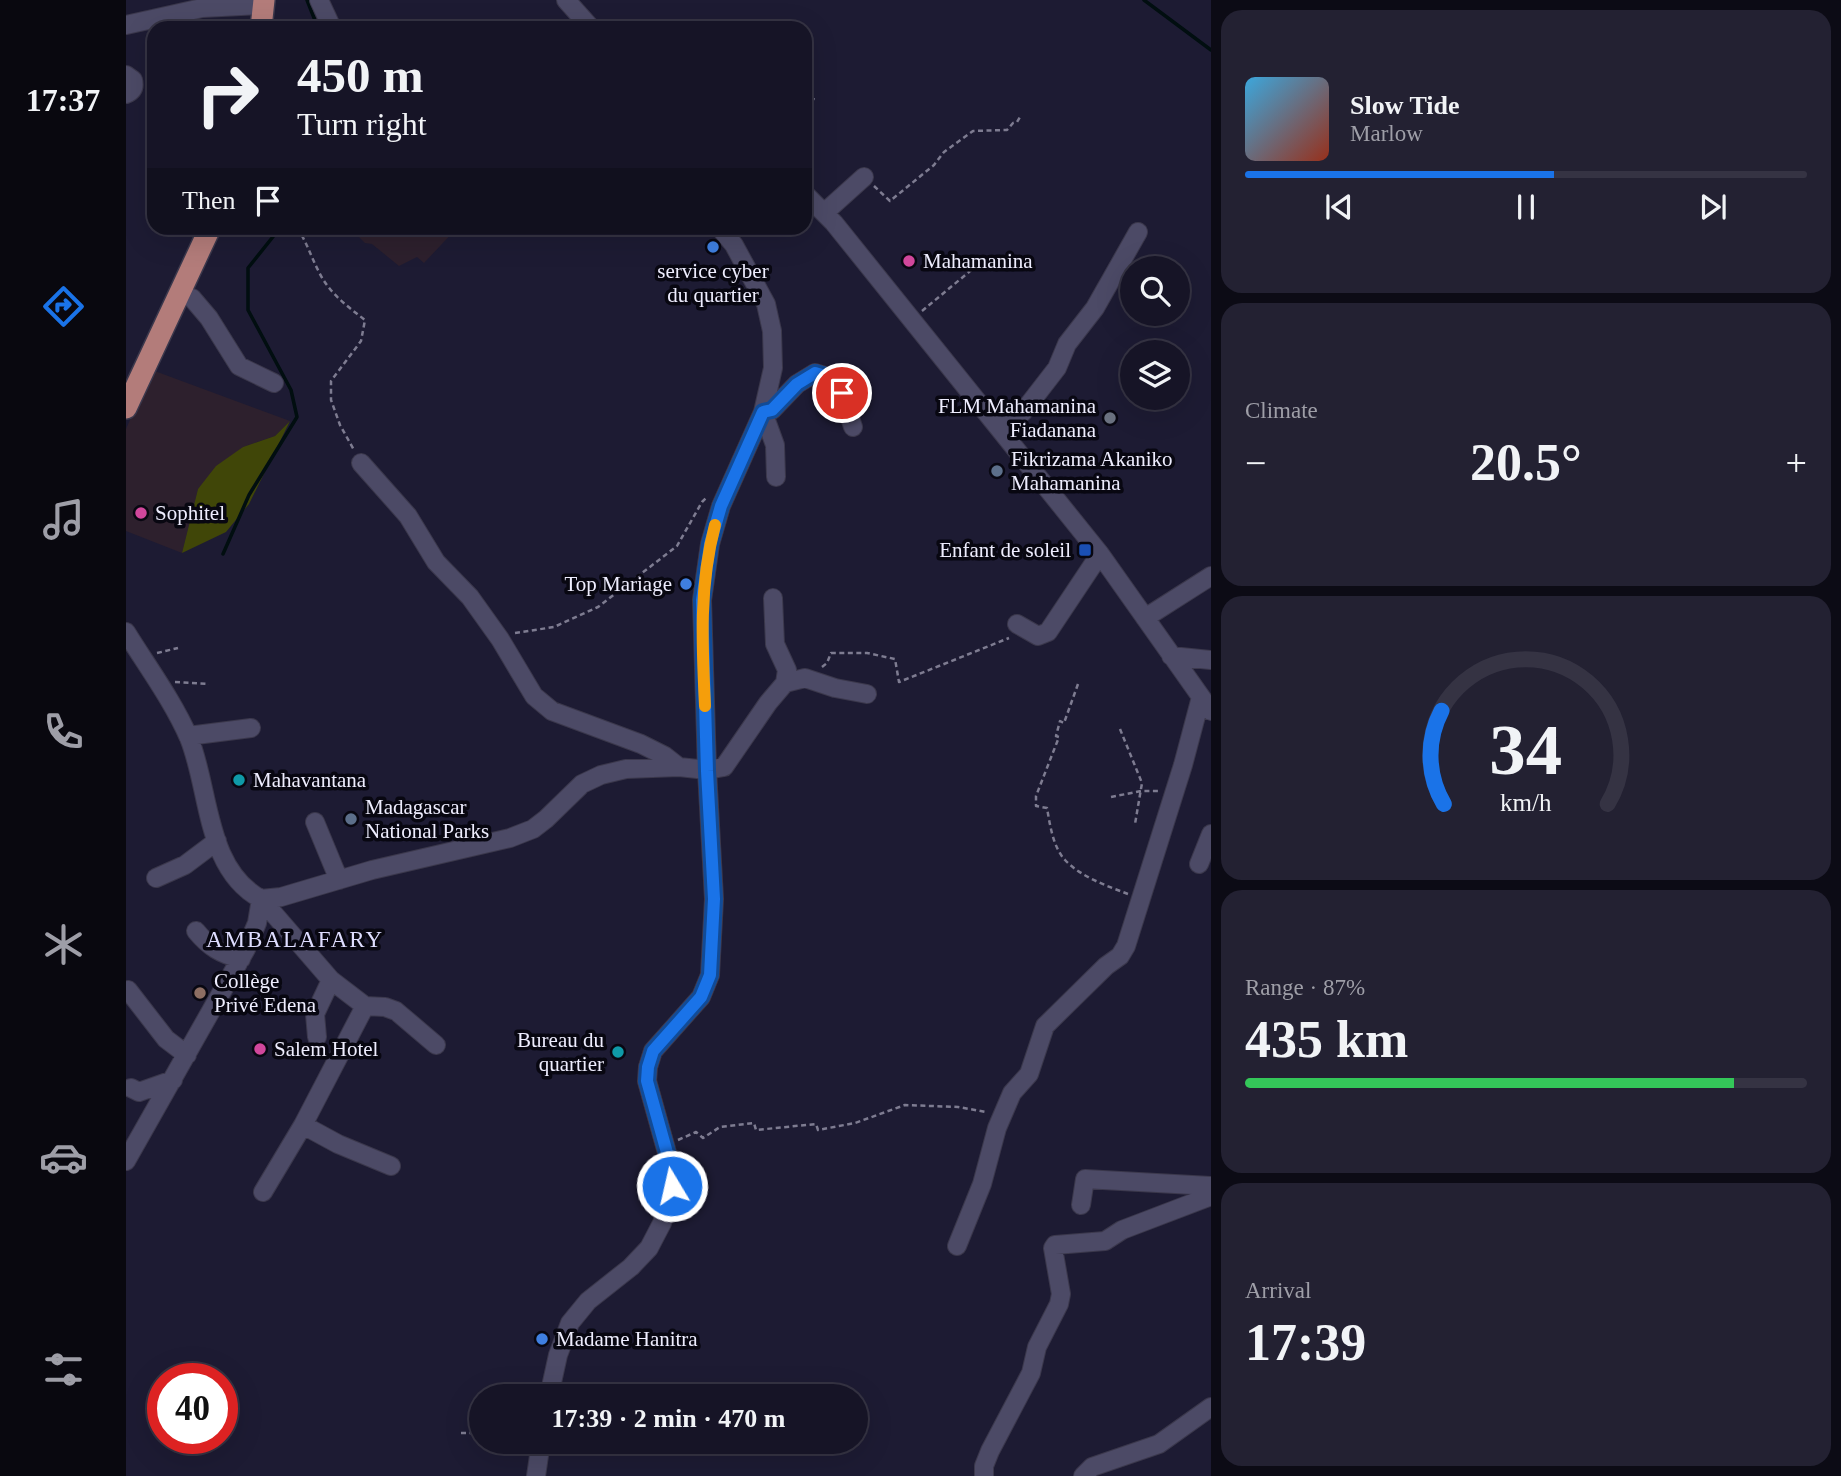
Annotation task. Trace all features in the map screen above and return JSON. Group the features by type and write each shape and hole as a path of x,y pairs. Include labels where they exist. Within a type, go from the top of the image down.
{"main road":[{"path":"262,21 264,3"},
{"path":"126,408 207,235"}],"street":[{"path":"319,0 329,21"},
{"path":"566,0 585,21"},
{"path":"126,24 202,8 264,3"},
{"path":"126,75 134,80 135,87 126,94"},
{"path":"824,213 864,177"},
{"path":"812,201 1002,429 1100,554 1206,704 1174,793 1126,946 1120,956 1106,966 1045,1026 1029,1074 1012,1093 1002,1115 982,1184 957,1246"},
{"path":"1002,429 1023,412 1057,368 1067,344 1095,308 1138,232"},
{"path":"552,1384 558,1355 570,1323 588,1301 631,1267 649,1248 662,1223 672,1186 671,1167 647,1081 648,1067 653,1051 701,997 710,975 714,899 702,600 710,544 721,506 763,412 772,368 772,331 766,304 726,235"},
{"path":"178,294 192,298 209,318 239,366 274,383"},
{"path":"763,412 772,410 797,384 815,373 832,378 842,393 853,427"},
{"path":"763,412 775,445 776,477"},
{"path":"361,463 408,516 436,562 470,597 500,639 534,695 552,711 641,744 665,756 679,767"},
{"path":"1013,631 1038,636 1048,632 1100,554"},
{"path":"1145,618 1211,576"},
{"path":"261,899 281,897 510,838 533,829 582,784 601,775 626,769 679,767 707,771 724,766 785,683 787,670 775,644 773,598"},
{"path":"134,646 158,682 188,737 217,841 224,859 238,880 261,899 331,980 365,1006 385,1007 396,1011 436,1045"},
{"path":"1171,656 1211,660"},
{"path":"785,683 805,678 835,688 867,694"},
{"path":"188,737 251,728"},
{"path":"315,822 339,880"},
{"path":"1199,864 1211,834"},
{"path":"156,878 185,865 217,841"},
{"path":"126,1161 241,959 257,923 261,899"},
{"path":"196,931 206,944 225,955 241,959"},
{"path":"317,1037 315,1014 331,980"},
{"path":"128,990 166,1039 187,1055"},
{"path":"263,1192 303,1125 365,1006"},
{"path":"131,1088 139,1092 173,1080"},
{"path":"303,1125 338,1144 391,1166"},
{"path":"1081,1205 1085,1179 1211,1185"},
{"path":"984,1476 984,1466 990,1451 1031,1373 1037,1347 1059,1304 1061,1294 1053,1248 1055,1245 1105,1241 1122,1230 1211,1196"},
{"path":"1083,1476 1092,1467 1159,1444 1211,1407"},
{"path":"536,1476 539,1454"}],"path":[{"path":"812,102 814,98"},
{"path":"864,177 890,201 959,140 973,131 1007,130 1020,117"},
{"path":"302,235 320,274 332,291 365,320 361,341 331,381 331,400 340,425 361,463"},
{"path":"912,321 981,262"},
{"path":"500,639 512,634 554,627 598,607 677,545 708,496"},
{"path":"805,678 827,663 831,653 867,653 895,659 899,682 1013,631"},
{"path":"134,646 178,648"},
{"path":"158,682 209,684"},
{"path":"1078,684 1064,723 1060,721 1056,736 1059,737 1036,796 1036,806 1047,808 1053,838 1064,860 1104,885 1140,899"},
{"path":"1120,729 1142,783 1135,824"},
{"path":"1111,797 1141,790 1174,793"},
{"path":"665,1145 696,1132 703,1139 719,1127 754,1123 756,1130 816,1124 818,1130 855,1123 905,1105 958,1107 1002,1115"},
{"path":"461,1433 469,1433"}],"shaded area":[{"path":"357,235 450,235 424,263 417,257 399,266 372,244 365,243"},
{"path":"152,370 290,421 275,436 243,447 198,489 182,553 126,531 126,429"}],"green space":[{"path":"290,421 249,504 226,532 182,553 198,489 216,466 243,447 275,436"}],"waterway":[{"path":"307,0 315,21"},
{"path":"1144,0 1211,50"},
{"path":"223,554 249,495 297,417 291,390 248,310 248,268 274,235"}],"slow traffic":[{"path":"705,706 702,600 715,525"}],"place":[{"name":"service cyber du quartier","path":"713,247"},
{"name":"Mahamanina","path":"909,261"},
{"name":"FLM Mahamanina Fiadanana","path":"1110,418"},
{"name":"Fikrizama Akaniko Mahamanina","path":"997,471"},
{"name":"Sophitel","path":"141,513"},
{"name":"Enfant de soleil","path":"1085,550"},
{"name":"Top Mariage","path":"686,584"},
{"name":"Mahavantana","path":"239,780"},
{"name":"Madagascar National Parks","path":"351,819"},
{"name":"Collège Privé Edena","path":"200,993"},
{"name":"Salem Hotel","path":"260,1049"},
{"name":"Bureau du quartier","path":"618,1052"},
{"name":"Madame Hanitra","path":"542,1339"}],"district":[{"name":"AMBALAFARY","path":"295,939"}],"route":[{"path":"672,1186 671,1167 647,1081 653,1051 701,997 710,975 713,950 714,899 702,600 710,544 721,506 763,412 772,410 797,384 815,373 832,378 842,393"}]}
